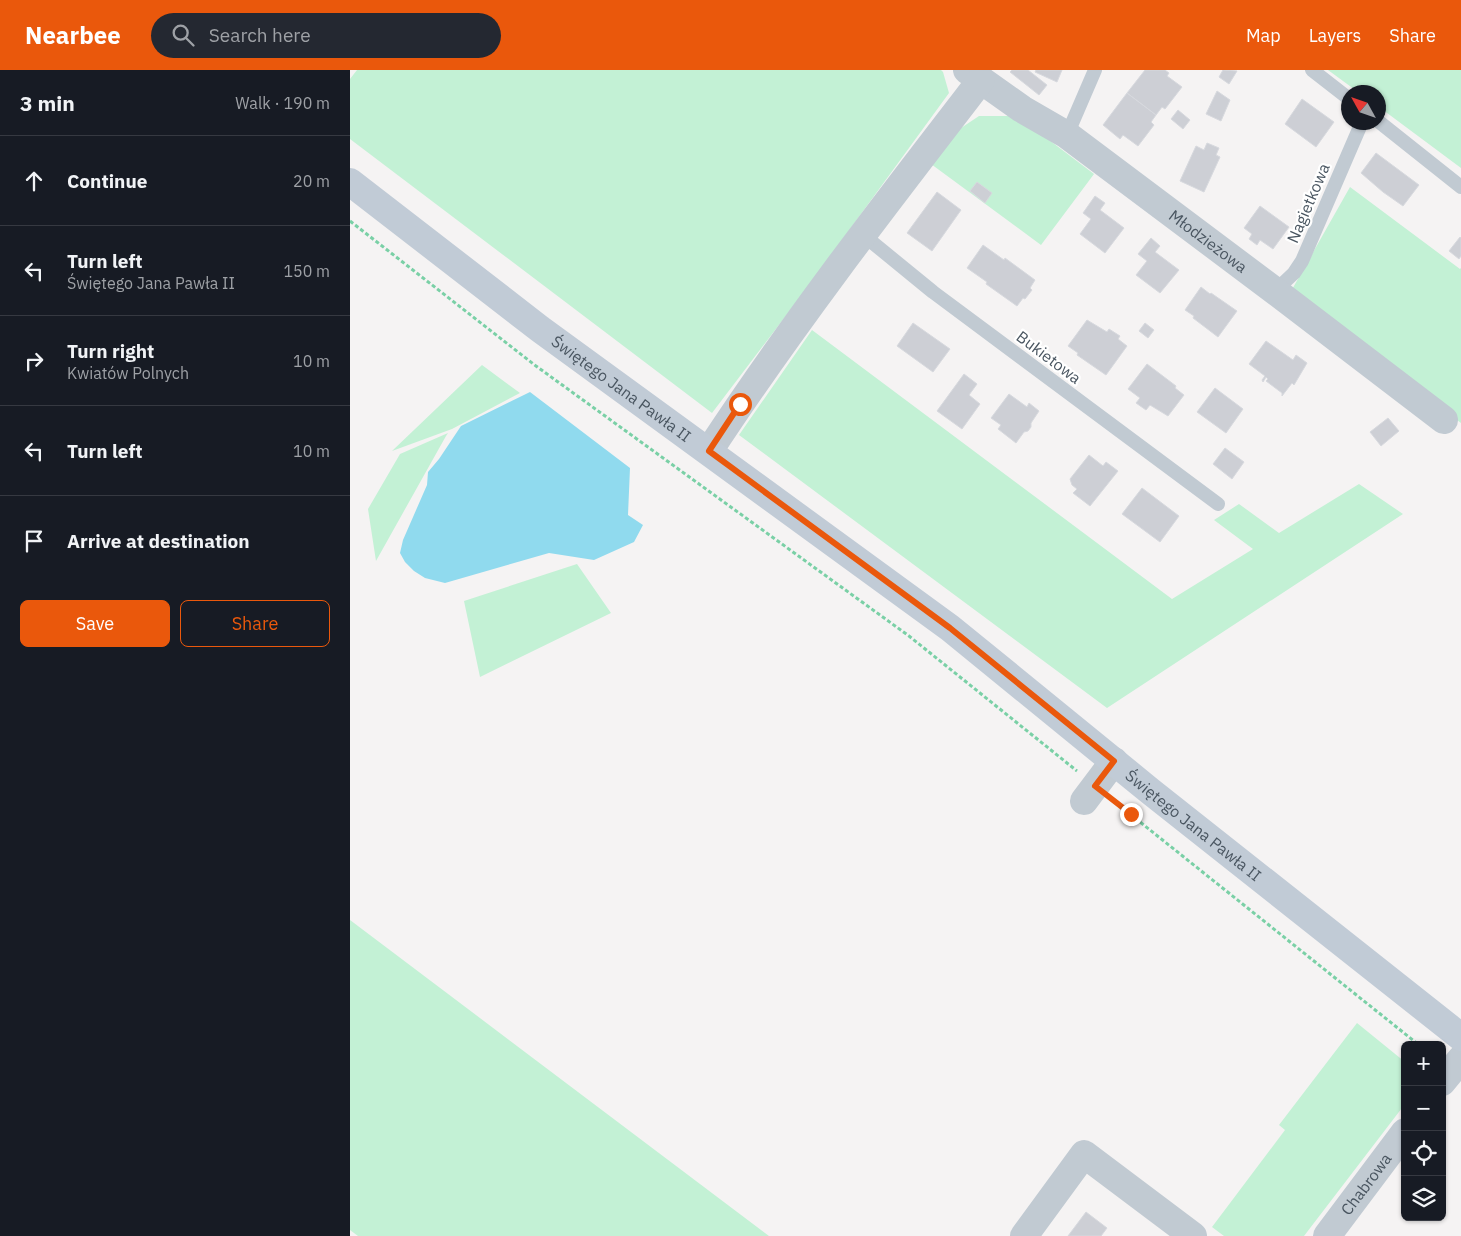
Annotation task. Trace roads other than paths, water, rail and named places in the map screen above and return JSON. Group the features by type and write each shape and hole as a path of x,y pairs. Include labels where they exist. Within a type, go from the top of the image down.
{"street":[{"name":"Młodzieżowa","path":"974,75 1022,109 1067,135 1276,291 1444,420"},
{"path":"709,451 764,369 974,75"},
{"name":"Świętego Jana Pawła II","path":"350,182 540,329 950,628 1461,1038"},
{"path":"1089,793 1114,761"},
{"path":"1446,1077 1461,1059"},
{"name":"Chabrowa","path":"1326,1236 1401,1137"},
{"path":"1024,1236 1084,1154 1193,1236"}],"lane":[{"path":"1067,135 1094,70"},
{"path":"1312,70 1341,93"},
{"path":"1386,128 1461,187"},
{"name":"Nagietkowa","path":"1276,291 1294,273 1302,261 1359,130"},
{"name":"Bukietowa","path":"862,234 941,298 1218,504"}],"water":[{"path":"530,392 630,468 628,515 643,525 634,542 594,560 549,553 445,583 425,578 405,562 400,553 403,540 427,485 428,472 461,426"}]}
